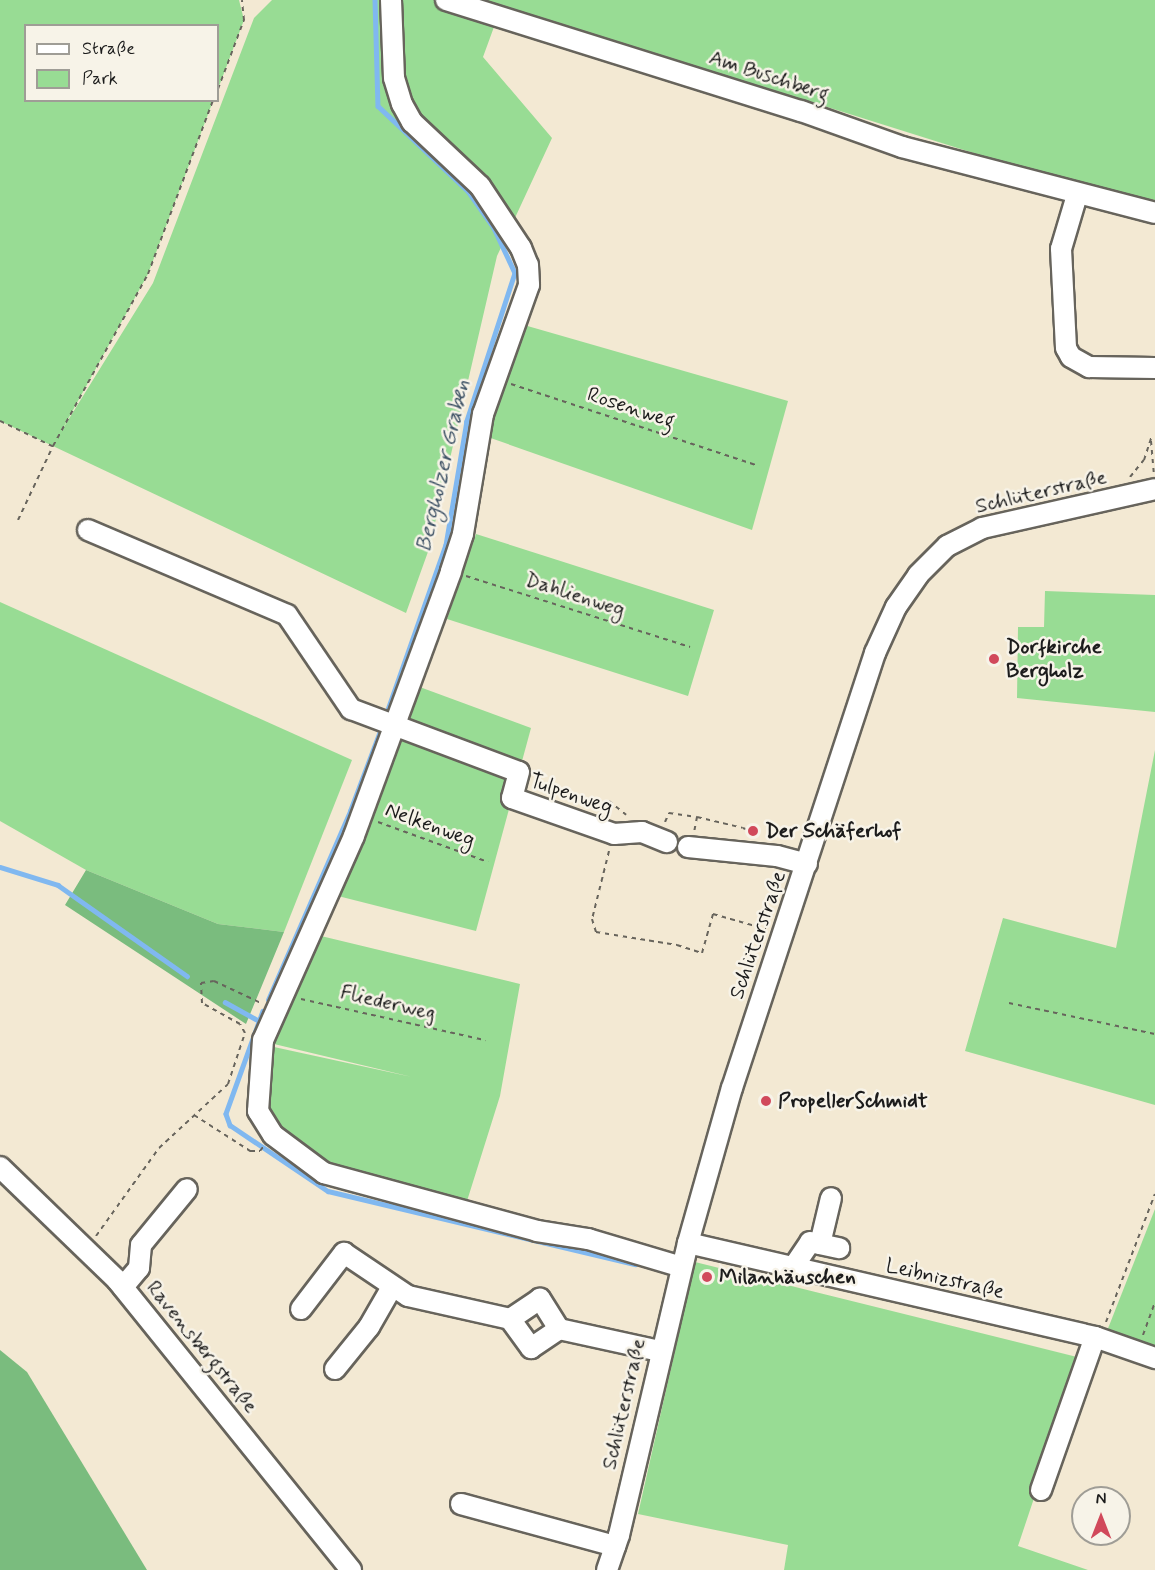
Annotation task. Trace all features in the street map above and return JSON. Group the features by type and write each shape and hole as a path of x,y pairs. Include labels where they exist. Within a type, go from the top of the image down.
{"street":[{"path":"392,0 394,78 402,104 412,122 480,186 528,265 529,285 483,414 463,534 452,572 361,816 263,1040 258,1111 273,1135 306,1162 324,1173 537,1231 588,1239 682,1267"},
{"name":"Am Buschberg","path":"446,0 902,147 1077,195 1155,213"},
{"path":"1077,195 1061,249 1066,348 1071,357 1089,367 1155,368"},
{"name":"Schlüterstraße","path":"607,1570 615,1546 660,1351 688,1243 732,1088 875,653 896,607 918,574 947,546 982,528 1155,489"},
{"path":"88,530 287,615 351,710 392,728"},
{"name":"Tulpenweg","path":"392,728 519,772 512,798 614,834 642,832 664,841"},
{"path":"689,847 807,864"},
{"name":"Ravensbergstraße","path":"0,1167 87,1248 123,1287 351,1570"},
{"path":"123,1287 139,1268 141,1245 187,1189"},
{"path":"792,1269 810,1242 830,1246 831,1198"},
{"name":"Leibnizstraße","path":"688,1243 1097,1338 1146,1355"},
{"path":"301,1309 344,1253 408,1296 510,1319 531,1348 559,1329"},
{"path":"335,1369 369,1327 392,1287"},
{"path":"510,1319 540,1299 559,1329 660,1351"},
{"path":"1041,1490 1097,1338"},
{"path":"461,1503 615,1546"}],"path":[{"path":"219,86 244,20 242,0"},
{"path":"18,520 53,446 148,274 212,102"},
{"name":"Rosenweg","path":"494,378 759,466"},
{"path":"0,421 53,446"},
{"path":"1128,480 1144,460 1151,438 1155,478"},
{"name":"Dahlienweg","path":"452,572 690,647"},
{"path":"664,841 669,813 697,817 753,831"},
{"name":"Nelkenweg","path":"361,816 488,862"},
{"path":"689,847 697,817"},
{"path":"743,853 748,830"},
{"path":"614,834 592,919 596,932 677,945 702,953 713,914 758,926"},
{"name":"Fliederweg","path":"194,1115 228,1084 245,1033 240,1024 202,1003 201,983 214,981 280,1003 485,1040"},
{"path":"1009,1003 1155,1034"},
{"path":"87,1248 159,1148 194,1115 250,1151 260,1151"},
{"path":"1097,1338 1155,1194"},
{"path":"1146,1355 1155,1302"}],"green space":[{"path":"0,0 239,0 244,20 219,86 219,24 24,24 24,102 213,102 148,274 62,430 153,283 254,18 272,0 385,0 386,77 477,192 506,237 497,256 429,549 406,613 0,421"},
{"path":"397,0 1155,0 1155,200 1082,187 502,5 483,57 552,138 514,220 417,119 401,76"},
{"path":"524,325 788,401 752,530 482,435"},
{"path":"476,534 714,610 688,696 447,619"},
{"path":"1045,591 1155,595 1155,712 1017,698 1018,627 1044,627"},
{"path":"0,602 352,760 284,932 218,924 86,870 0,821"},
{"path":"417,686 531,728 476,931 338,896"},
{"path":"1155,750 1155,1105 965,1051 1003,918 1116,948"},
{"path":"86,870 218,924 284,932 246,1024 65,905"},
{"path":"321,936 520,984 500,1096 467,1201 360,1173 317,1157 287,1137 268,1106 264,1078 274,1047 412,1077 274,1044"},
{"path":"1155,1209 1155,1349 1107,1331"},
{"path":"695,1262 1081,1358 1018,1546 1088,1570 784,1570 788,1545 638,1514"},
{"path":"0,1350 27,1372 147,1570 0,1570"}],"waterway":[{"name":"Bergholzer Graben","path":"375,0 378,106 468,191 494,228 515,273 467,421 446,545 385,718"},
{"name":"Bergholzer Graben","path":"268,1000 350,811 382,726"},
{"path":"0,867 58,885 187,976"},
{"path":"225,1002 259,1021"},
{"path":"263,1011 226,1114 230,1125 328,1191 635,1264"}],"place":[{"name":"Dorfkirche Bergholz","path":"994,659"},
{"name":"Der Schäferhof","path":"753,831"},
{"name":"PropellerSchmidt","path":"766,1101"},
{"name":"Milanhäuschen","path":"707,1277"}]}
